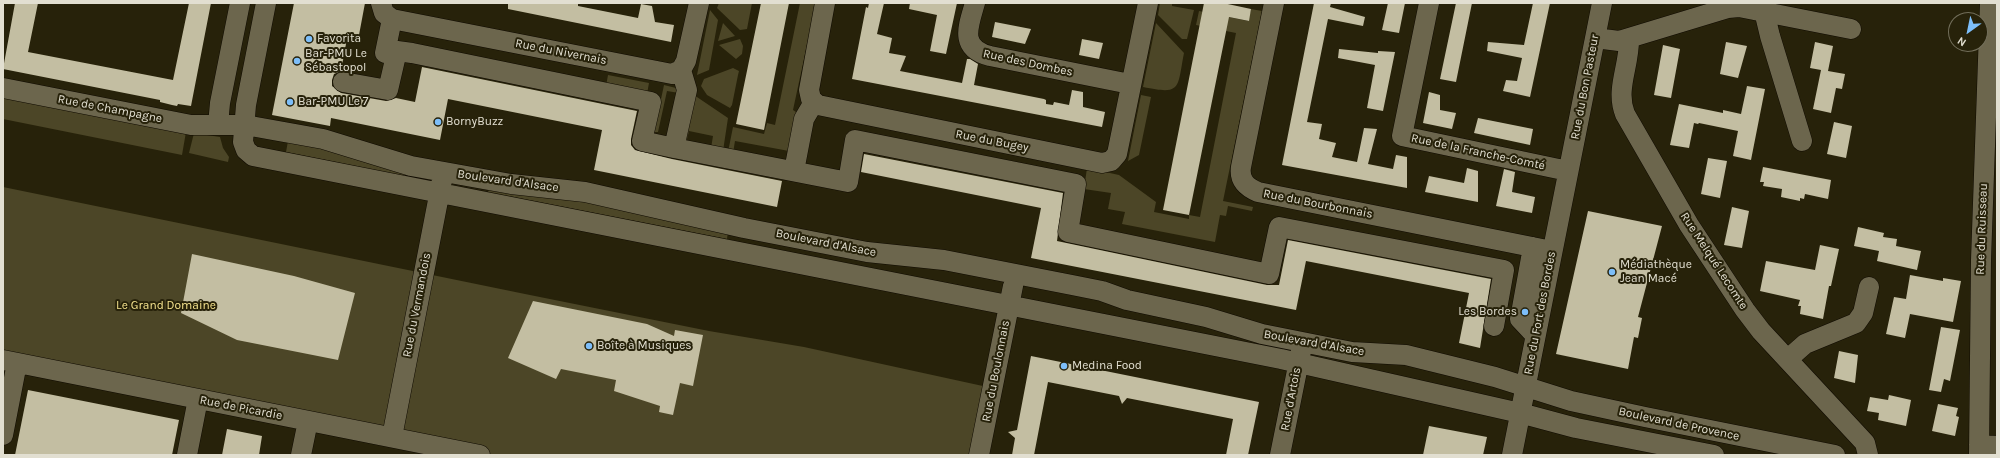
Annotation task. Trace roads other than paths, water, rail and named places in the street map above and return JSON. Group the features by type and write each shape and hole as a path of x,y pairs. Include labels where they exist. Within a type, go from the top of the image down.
{"street":[{"path":"218,125 221,97 240,3"},
{"path":"266,3 250,84 243,142 246,150 253,156 439,193 1011,295 1299,363 1520,413 1576,428 1714,455"},
{"path":"674,148 687,90 680,70 686,61 699,3"},
{"path":"794,171 804,119 814,102 811,99 809,90 826,3"},
{"name":"Rue des Dombes","path":"974,3 968,33 970,44 977,52 990,56 1130,84"},
{"name":"Rue du Bugey","path":"814,102 831,109 1107,163 1114,159 1117,154 1130,84 1148,3"},
{"name":"Rue du Bourbonnais","path":"1274,3 1241,167 1241,178 1248,187 1265,194 1543,249"},
{"name":"Rue de la Franche-Comté","path":"1429,3 1402,136 1568,171"},
{"name":"Rue du Bon Pasteur","path":"1568,171 1602,3"},
{"name":"Rue du Ruisseau","path":"1985,449 1981,260 1992,83 1990,3"},
{"path":"1595,38 1619,41 1728,8 1739,7 1776,9 1851,29"},
{"path":"1776,9 1770,36 1802,141"},
{"path":"386,11 385,52 396,55"},
{"name":"Rue du Nivernais","path":"386,11 666,74 672,74 680,70"},
{"name":"Rue Melqué Lecomte","path":"1629,38 1629,56 1620,92 1620,103 1625,114 1689,225 1716,267 1761,331 1865,443 1868,455"},
{"path":"343,82 388,90 397,51 412,53 651,102 642,141 674,148 848,182 855,140 1076,184 1068,232 1270,274 1279,227 1504,270"},
{"path":"598,91 604,60"},
{"name":"Rue de Champagne","path":"3,88 191,125 218,125"},
{"name":"Boulevard d'Alsace","path":"218,125 245,125 322,139 400,163 443,172 511,184 585,192 678,211 744,228 867,252 944,260 1072,284 1102,291 1126,300 1206,317 1262,334 1352,352 1406,355 1495,377 1525,387"},
{"name":"Rue du Fort des Bordes","path":"1512,455 1535,335 1543,249 1568,171"},
{"name":"Rue du Vermandois","path":"395,444 443,172"},
{"path":"1494,326 1504,270 1510,261 1514,243"},
{"name":"Boulevard d'Alsace","path":"921,258 1011,295 1126,300"},
{"path":"1788,359 1805,344 1856,323 1863,314 1869,287"},
{"name":"Rue du Boulonnais","path":"979,455 1011,295"},
{"name":"Rue d'Artois","path":"1280,455 1303,342"},
{"path":"3,435 10,362"},
{"name":"Rue de Picardie","path":"10,362 308,421 395,444 480,455"},
{"name":"Boulevard de Provence","path":"1525,387 1571,401 1763,448 1835,455"},
{"path":"187,455 198,399"},
{"path":"300,455 308,421"}],"place":[{"name":"Favorita","path":"309,39"},
{"name":"Bar-PMU Le Sébastopol","path":"297,61"},
{"name":"Bar-PMU Le 7","path":"290,102"},
{"name":"BornyBuzz","path":"438,122"},
{"name":"Médiathèque Jean Macé","path":"1612,272"},
{"name":"Les Bordes","path":"1525,312"},
{"name":"Boîte à Musiques","path":"589,346"},
{"name":"Medina Food","path":"1064,366"}],"park label":[{"name":"Le Grand Domaine","path":"166,306"}]}
